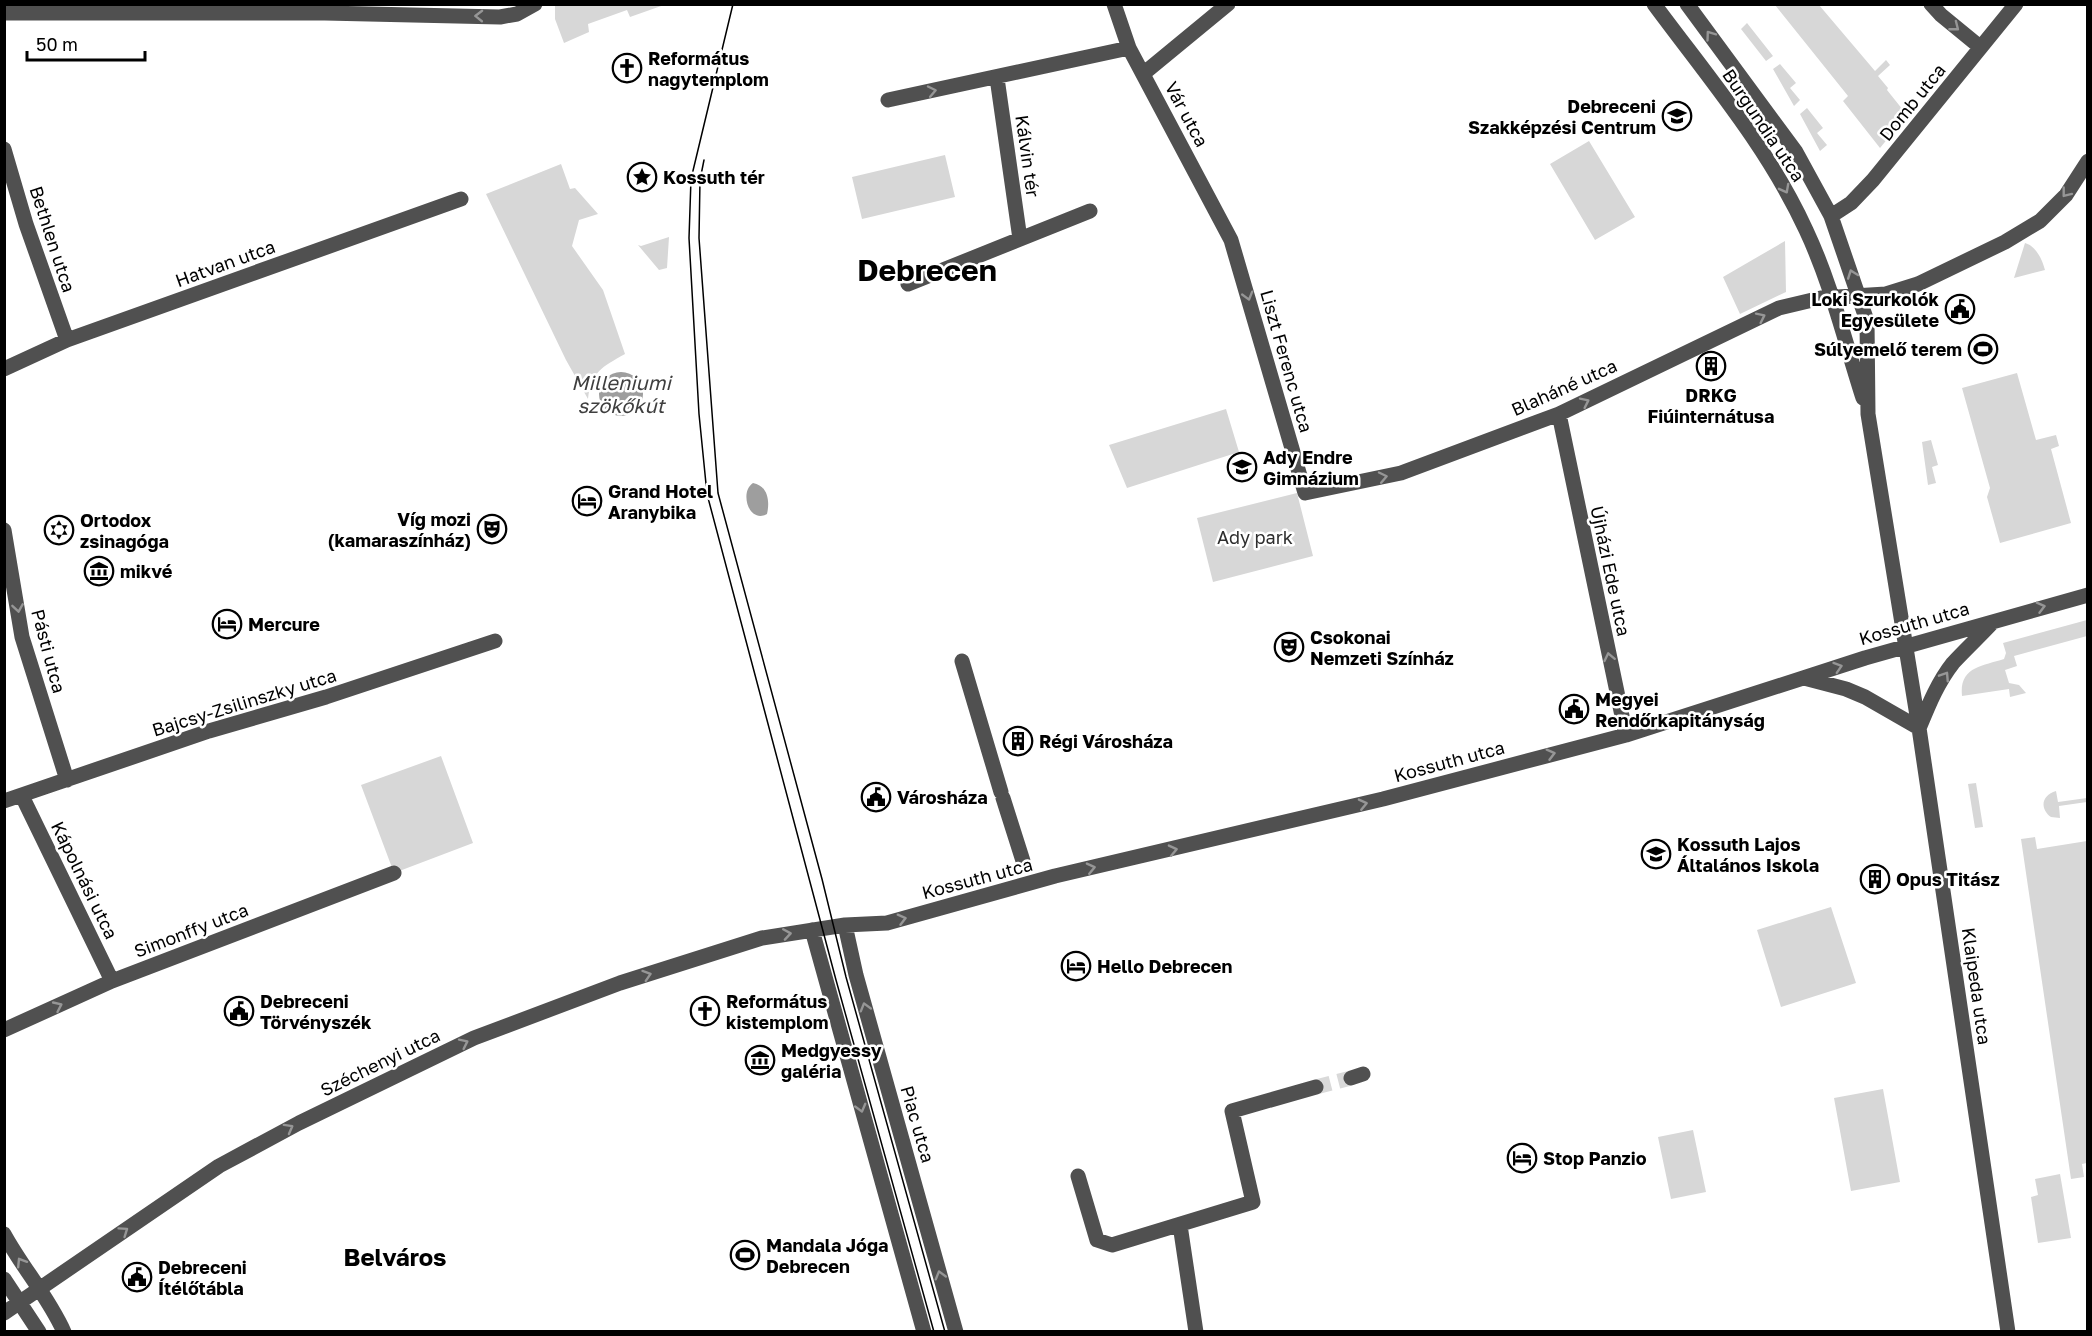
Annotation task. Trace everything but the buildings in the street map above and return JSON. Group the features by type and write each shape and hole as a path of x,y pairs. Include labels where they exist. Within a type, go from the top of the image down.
{"street":[{"path":"4,13 161,9 286,13 325,9 500,17 517,14 535,4"},
{"name":"Vár utca","path":"1114,4 1129,48 1231,240"},
{"path":"1143,74 1228,4"},
{"name":"Burgundia utca","path":"1654,4 1744,123 1772,165 1807,230 1868,414 1906,646"},
{"name":"Burgundia utca","path":"1688,4 1796,152 1831,216 1867,321 1868,414"},
{"path":"1931,4 1980,47"},
{"name":"Domb utca","path":"1831,216 1851,203 1873,180 2016,4"},
{"path":"888,100 1129,48"},
{"name":"Kálvin tér","path":"997,78 1020,239"},
{"name":"Bethlen utca","path":"4,149 26,224 67,340"},
{"name":"Blaháné utca","path":"1305,493 1401,473 1559,414 1779,308 1810,299 1891,293 1918,284 2005,242 2040,221 2066,195 2088,160"},
{"name":"Hatvan utca","path":"4,369 67,340 461,200"},
{"path":"908,284 1090,211"},
{"name":"Liszt Ferenc utca","path":"1231,240 1305,493"},
{"name":"Újházi Ede utca","path":"1559,414 1626,735"},
{"name":"Pásti utca","path":"4,530 22,637 67,780"},
{"name":"Kossuth utca","path":"812,930 887,923 1055,876 1383,799 1626,735 1906,646 2088,595"},
{"path":"1804,678 1846,688 1919,728 1934,695 1950,669 1995,620"},
{"name":"Bajcsy-Zsilinszky utca","path":"4,801 209,731 326,697 495,641"},
{"name":"Klaipeda utca","path":"1906,646 2008,1332"},
{"path":"962,661 1023,861"},
{"name":"Kápolnási utca","path":"22,796 112,981"},
{"name":"Simonffy utca","path":"4,1030 112,981 394,873"},
{"name":"Piac utca","path":"845,926 856,975 956,1332"},
{"path":"812,930 924,1332"},
{"name":"Széchenyi utca","path":"4,1313 219,1166 299,1123 474,1038 631,980 762,938 812,930"},
{"path":"1078,1176 1097,1240 1112,1245 1253,1202 1232,1111 1316,1088"},
{"path":"1180,1225 1196,1332"},
{"path":"4,1234 38,1290 57,1316 63,1332"},
{"path":"4,1279 39,1332"}],"green space":[{"path":"555,4 664,5 630,17 627,10 588,24 589,32 564,43 555,19"},
{"path":"1775,5 1819,5 1875,71 1886,60 1890,65 1878,76 1907,115 1880,148 1843,101 1848,96"},
{"path":"1747,23 1773,56 1766,61 1741,29"},
{"path":"1780,64 1796,83 1790,88 1800,100 1794,106 1773,69"},
{"path":"1807,108 1823,128 1817,133 1827,145 1820,151 1800,114"},
{"path":"1589,141 1635,217 1595,240 1550,164"},
{"path":"945,155 955,197 862,219 852,177"},
{"path":"561,164 570,189 575,188 598,214 579,220 572,246 603,290 625,354 599,371 592,382 588,399 566,360 486,194"},
{"path":"669,237 667,268 659,270 638,245"},
{"path":"1785,241 1786,292 1740,314 1723,277"},
{"path":"2025,243 2038,254 2045,270 2014,278"},
{"path":"2017,373 2036,440 2056,435 2059,446 2051,449 2071,523 2000,543 1987,497 1990,488 1962,388"},
{"path":"1226,409 1239,452 1127,488 1109,445"},
{"path":"1931,440 1938,465 1932,467 1936,483 1928,485 1922,442"},
{"name":"Ady park","path":"1297,493 1313,556 1213,582 1197,518"},
{"path":"2087,620 2087,636 2014,656 2017,666 2005,670 2009,683 2019,685 2026,693 2010,697 2009,689 1962,696 1962,686 1968,673 1980,666 2004,659 2006,653 2003,643"},
{"path":"441,756 473,843 394,873 361,785"},
{"path":"1976,783 1983,827 1975,828 1968,784"},
{"path":"2056,791 2058,802 2087,798 2087,802 2059,806 2060,818 2051,817 2045,810 2044,802 2048,795"},
{"path":"2035,837 2037,849 2087,841 2087,1163 2082,1164 2084,1177 2071,1179 2021,839"},
{"path":"1831,907 1856,983 1781,1007 1757,930"},
{"path":"1883,1089 1900,1182 1851,1191 1834,1098"},
{"path":"1693,1130 1706,1192 1671,1199 1658,1137"},
{"path":"2060,1174 2071,1238 2038,1243 2031,1197 2038,1195 2035,1179"}],"water":[{"name":"Milleniumi szökőkút","path":"621,372 636,379 643,394 636,409 621,416 606,409 599,394 606,379"},
{"path":"753,483 762,487 767,495 767,514 755,515 748,506 747,493"}],"tunnel":[{"path":"1316,1087 1351,1078"}],"tram line":[{"path":"733,4 691,179 689,238 699,414 707,494 836,980 934,1332"},
{"path":"704,160 700,180 699,238 718,493 822,879 846,977 945,1332"}],"place":[{"name":"Református nagytemplom","path":"627,68"},
{"name":"Debreceni Szakképzési Centrum","path":"1677,116"},
{"name":"Kossuth tér","path":"642,177"},
{"name":"Loki Szurkolók Egyesülete","path":"1960,309"},
{"name":"Súlyemelő terem","path":"1983,349"},
{"name":"DRKG Fiúinternátusa","path":"1711,366"},
{"name":"Ady Endre Gimnázium","path":"1242,467"},
{"name":"Grand Hotel Aranybika","path":"587,501"},
{"name":"Víg mozi (kamaraszínház)","path":"492,529"},
{"name":"Ortodox zsinagóga","path":"59,530"},
{"name":"mikvé","path":"99,571"},
{"name":"Mercure","path":"227,624"},
{"name":"Csokonai Nemzeti Színház","path":"1289,647"},
{"name":"Megyei Rendőrkapitányság","path":"1574,709"},
{"name":"Régi Városháza","path":"1018,741"},
{"name":"Városháza","path":"876,797"},
{"name":"Kossuth Lajos Általános Iskola","path":"1656,854"},
{"name":"Opus Titász","path":"1875,879"},
{"name":"Hello Debrecen","path":"1076,966"},
{"name":"Debreceni Törvényszék","path":"239,1011"},
{"name":"Református kistemplom","path":"705,1011"},
{"name":"Medgyessy galéria","path":"760,1060"},
{"name":"Stop Panzio","path":"1522,1158"},
{"name":"Mandala Jóga Debrecen","path":"745,1255"},
{"name":"Debreceni Ítélőtábla","path":"137,1277"}],"district":[{"name":"Debrecen","path":"927,270"},
{"name":"Belváros","path":"395,1256"}]}
